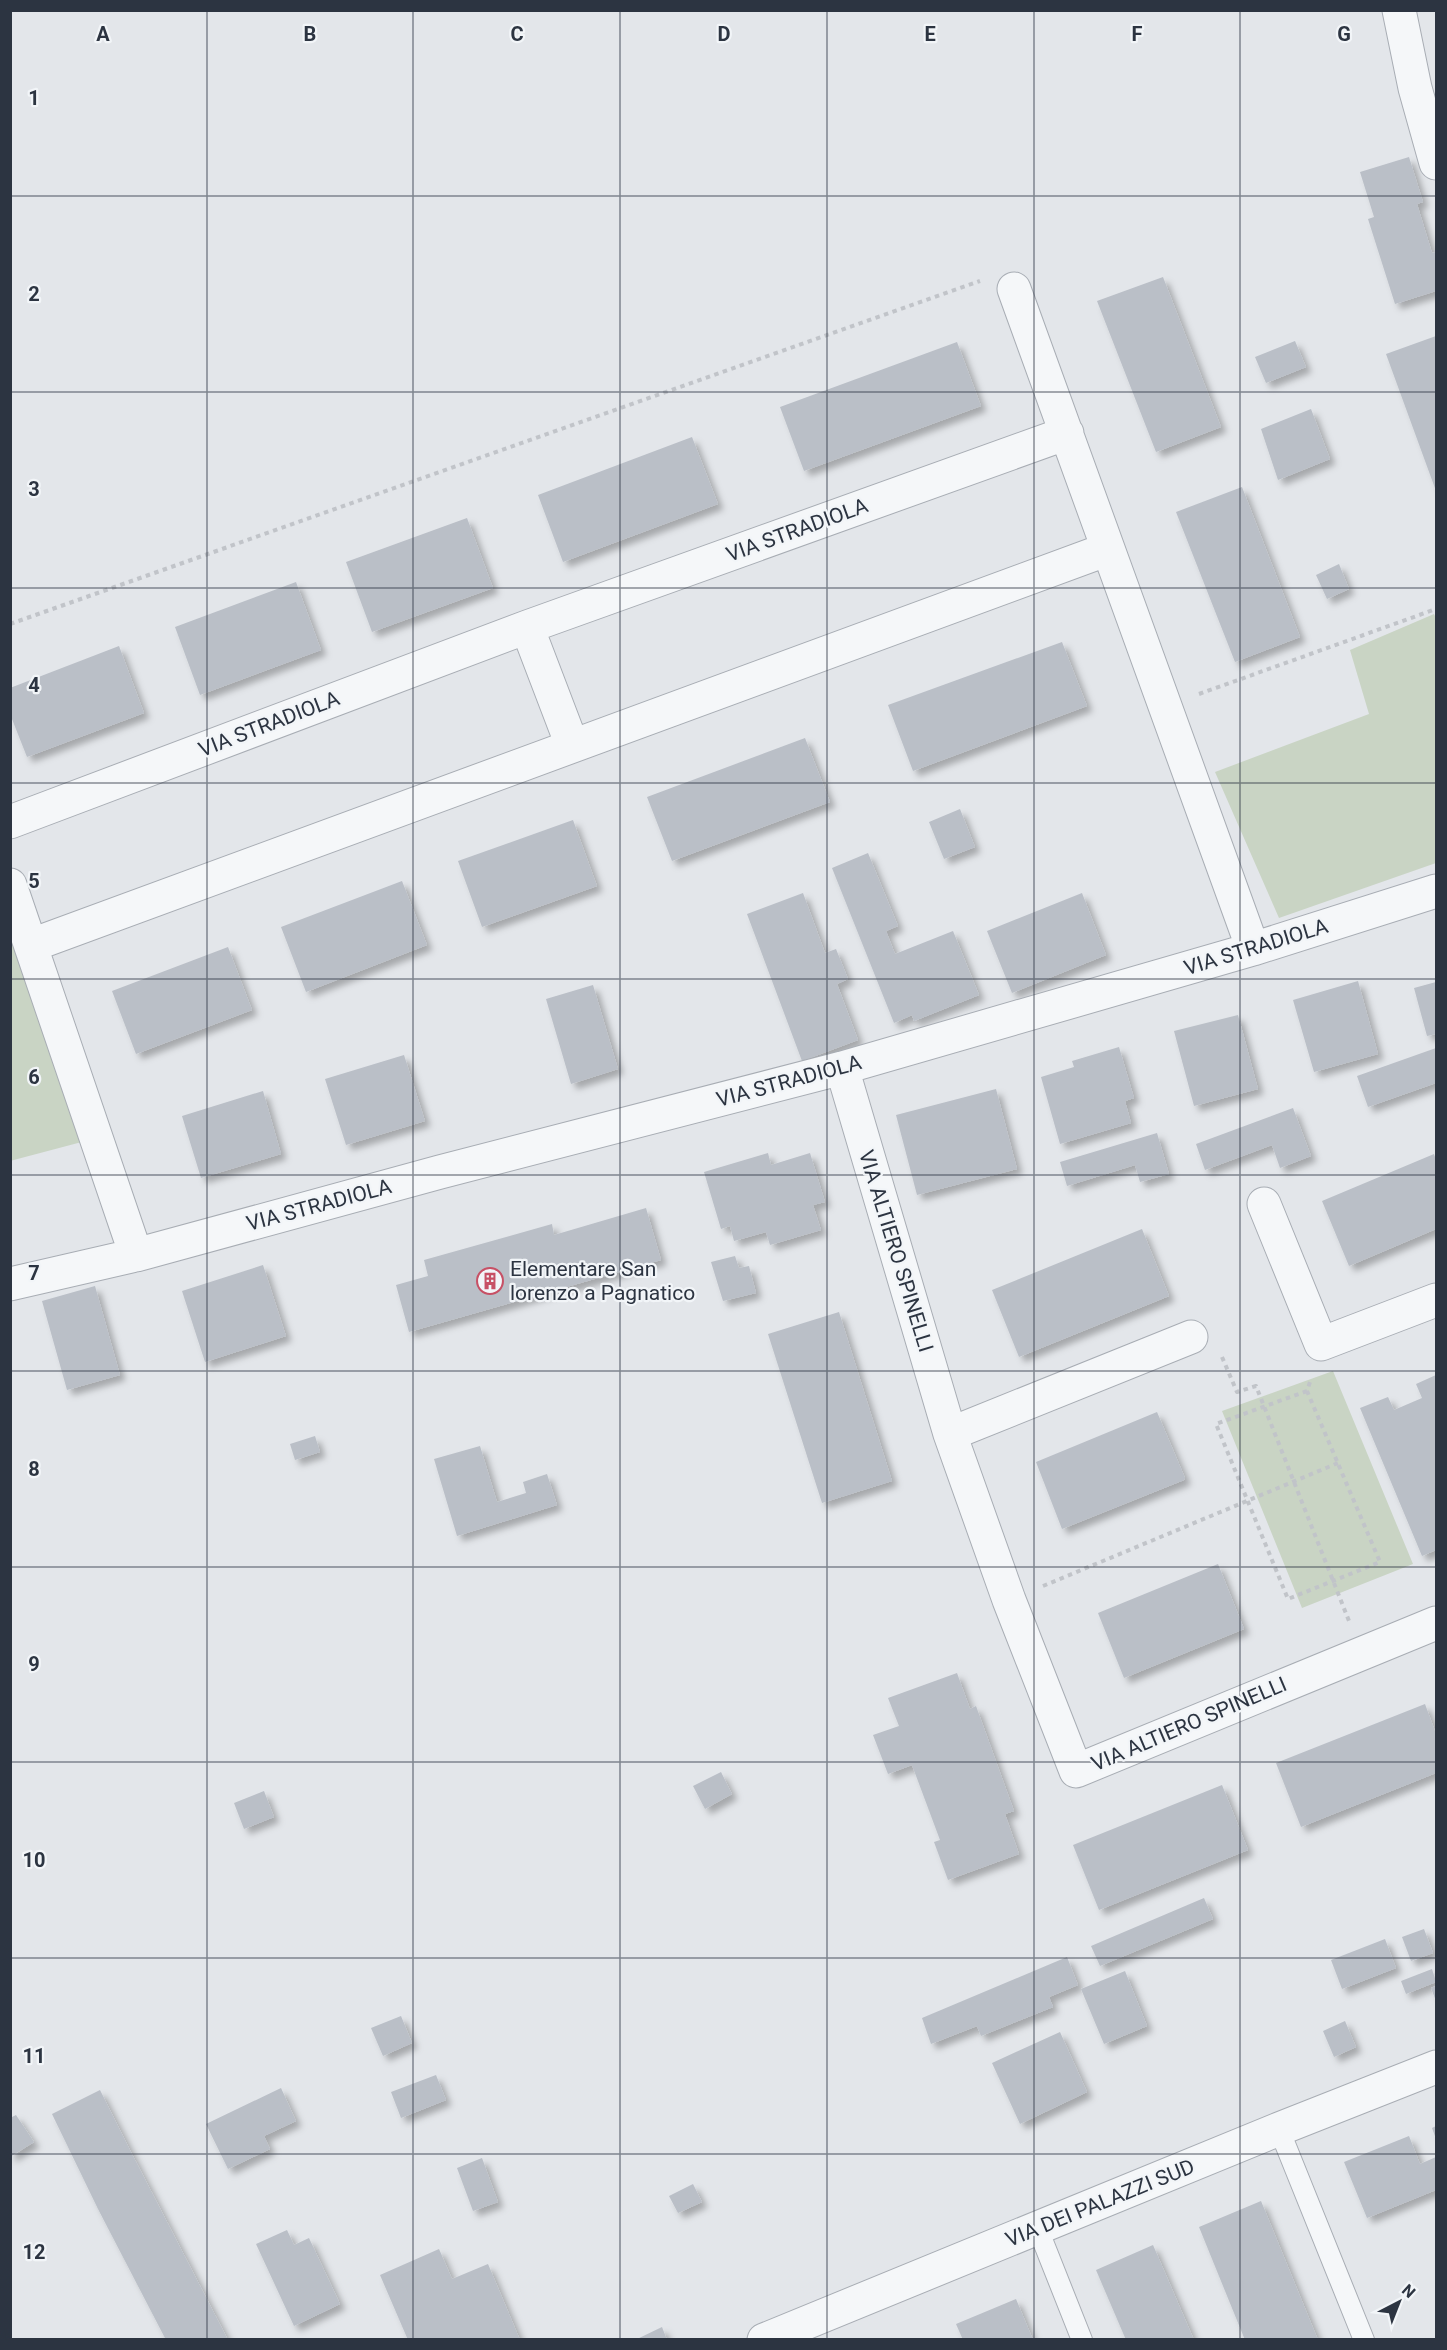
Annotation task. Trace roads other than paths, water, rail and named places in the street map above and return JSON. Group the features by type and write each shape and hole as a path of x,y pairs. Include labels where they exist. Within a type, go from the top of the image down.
{"street":[{"path":"1399,10 1415,88 1437,163"},
{"path":"1014,289 1253,949"},
{"name":"VIA STRADIOLA","path":"10,822 527,627 1067,433"},
{"path":"32,945 1108,549"},
{"path":"527,627 572,745"},
{"path":"10,885 136,1255"},
{"name":"VIA STRADIOLA","path":"10,1284 136,1255 440,1172 842,1068 1253,949 1437,891"},
{"name":"VIA ALTIERO SPINELLI","path":"842,1068 950,1434 1009,1600 1076,1771 1437,1623"},
{"path":"1264,1204 1321,1344 1437,1300"},
{"path":"950,1434 1191,1337"},
{"name":"VIA DEI PALAZZI SUD","path":"764,2340 1279,2129 1437,2067"}],"lane":[{"path":"1279,2129 1364,2340"},
{"path":"1038,2229 1082,2340"}],"place":[{"name":"Elementare San lorenzo a Pagnatico","path":"490,1281"}]}
